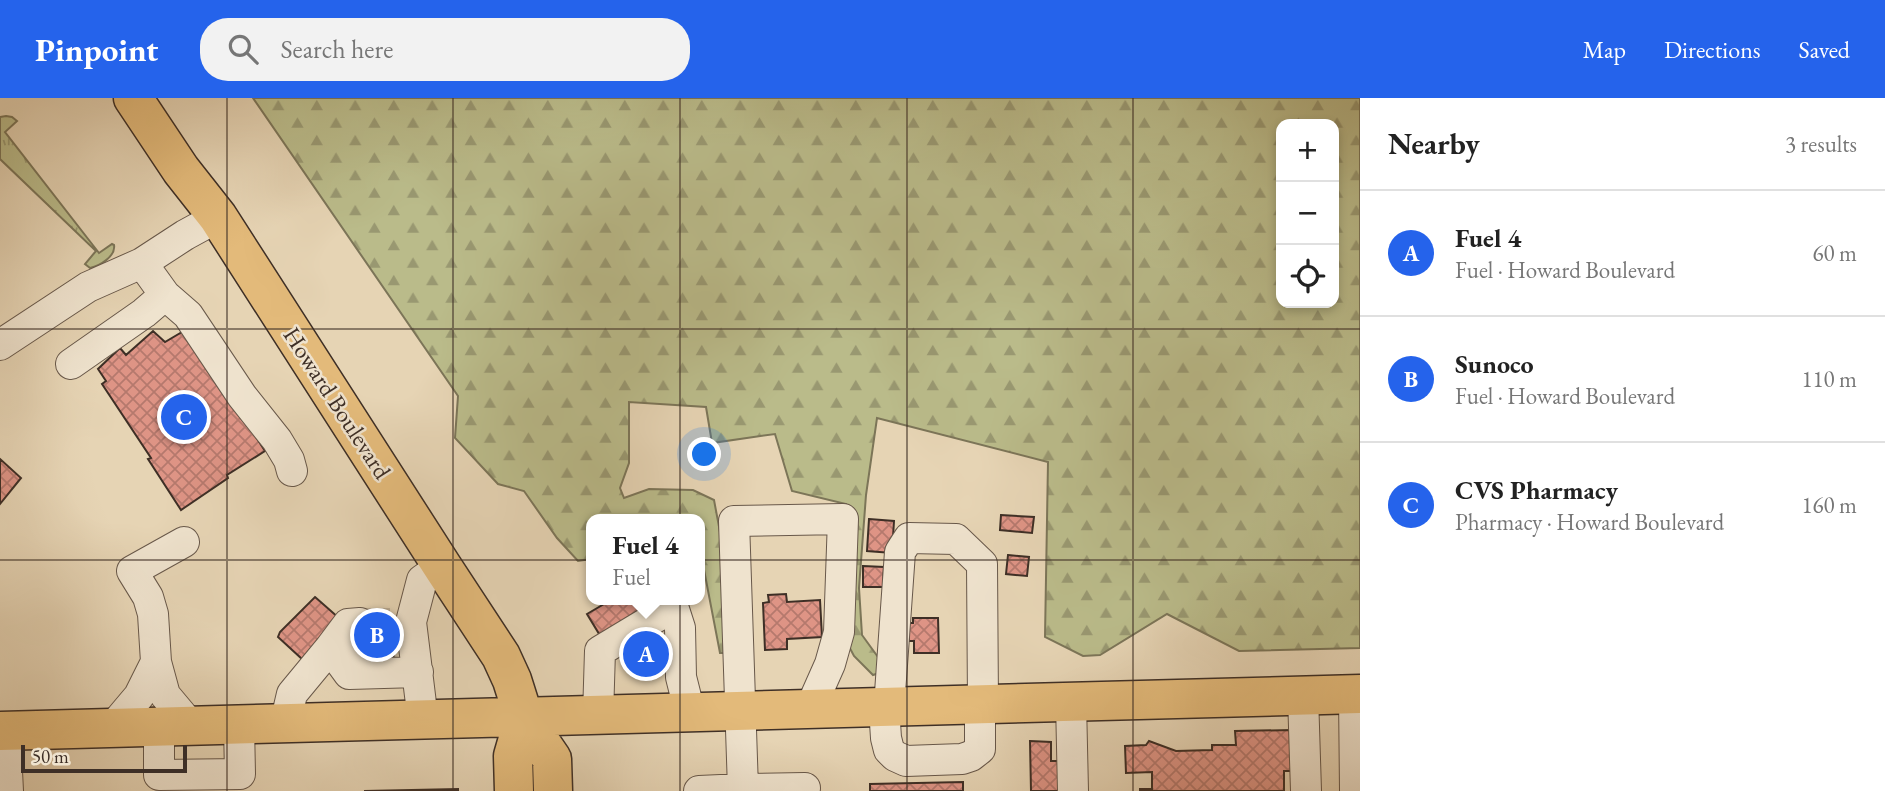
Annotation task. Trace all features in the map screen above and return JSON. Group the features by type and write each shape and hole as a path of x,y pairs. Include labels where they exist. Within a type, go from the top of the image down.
{"main road":[{"name":"Howard Boulevard","path":"133,98 181,170 218,217 501,656 524,718 552,759 553,791"},
{"path":"3,731 1357,694"},
{"path":"514,791 513,756 524,718"}],"lane":[{"path":"0,345 88,287 142,263 218,217"},
{"path":"142,263 165,295 188,314 242,396 277,440 292,471"},
{"path":"71,364 145,313 165,295"},
{"path":"743,789 734,521 843,519 839,632 830,664 810,709"},
{"path":"909,538 956,540 982,564 982,704 980,749 971,756 962,759 905,761 889,750 886,738 887,707 900,552 909,538"},
{"path":"184,542 132,571 148,597 153,614 156,662 175,726 152,783 242,783 239,725"},
{"path":"423,720 406,642 422,580 442,566"},
{"path":"598,716 600,651 669,605"},
{"path":"673,605 680,628 681,677 690,713"},
{"path":"285,724 292,694 348,624 361,635"},
{"path":"330,648 349,674 406,642"},
{"path":"112,728 139,696 156,662"},
{"path":"1355,791 1357,694"},
{"path":"1303,695 1306,791"},
{"path":"1071,702 1073,791"},
{"path":"3,731 8,791"},
{"path":"699,791 804,788"}],"green space":[{"path":"253,98 1360,98 1360,648 1239,651 1167,614 1100,655 1083,656 1045,637 1048,462 877,418 866,495 859,588 862,635 883,664 882,672 873,675 854,656 845,639 846,504 792,491 775,434 712,443 706,407 629,402 629,463 620,488 624,498 649,489 693,490 714,500 729,580 731,653 720,653 705,575 705,514 586,514 586,560 578,561 557,538 524,491 498,484 455,438 458,396"},
{"path":"6,116 17,121 5,132 99,253 114,245 110,257 103,263 90,268 85,264 96,251 0,159 0,117"}],"building":[{"path":"187,329 265,451 227,475 228,478 181,510 148,459 151,458 102,384 106,381 98,369 120,348 126,355 153,331 165,342"},
{"path":"0,459 21,478 0,504"},
{"path":"1001,515 1034,517 1032,533 1000,530"},
{"path":"869,519 894,521 892,553 867,551"},
{"path":"1008,555 1029,557 1027,576 1006,574"},
{"path":"863,566 884,567 883,587 863,587"},
{"path":"786,594 787,602 820,600 822,637 787,639 787,649 765,650 763,603 769,602 768,595"},
{"path":"315,597 339,618 302,659 278,637"},
{"path":"602,605 639,605 646,616 604,642 587,614"},
{"path":"913,618 938,618 939,653 914,653 914,641 909,641 908,623 913,623"},
{"path":"392,619 394,669 362,670 360,620"},
{"path":"666,639 667,667 626,668 625,641"},
{"path":"1292,730 1293,771 1284,771 1284,791 1140,791 1152,789 1152,772 1126,773 1125,746 1146,745 1149,741 1176,751 1212,750 1212,745 1236,745 1235,731"},
{"path":"1030,741 1051,742 1051,761 1061,761 1062,791 1031,791"},
{"path":"963,782 963,791 870,791 870,784"},
{"path":"458,789 458,791 364,791"}],"tunnel":[{"path":"360,623 392,623"},
{"path":"361,648 393,646"}],"place":[{"name":"CVS Pharmacy","path":"184,417"},
{"name":"Sunoco","path":"377,635"},
{"name":"Fuel 4","path":"646,654"}]}
